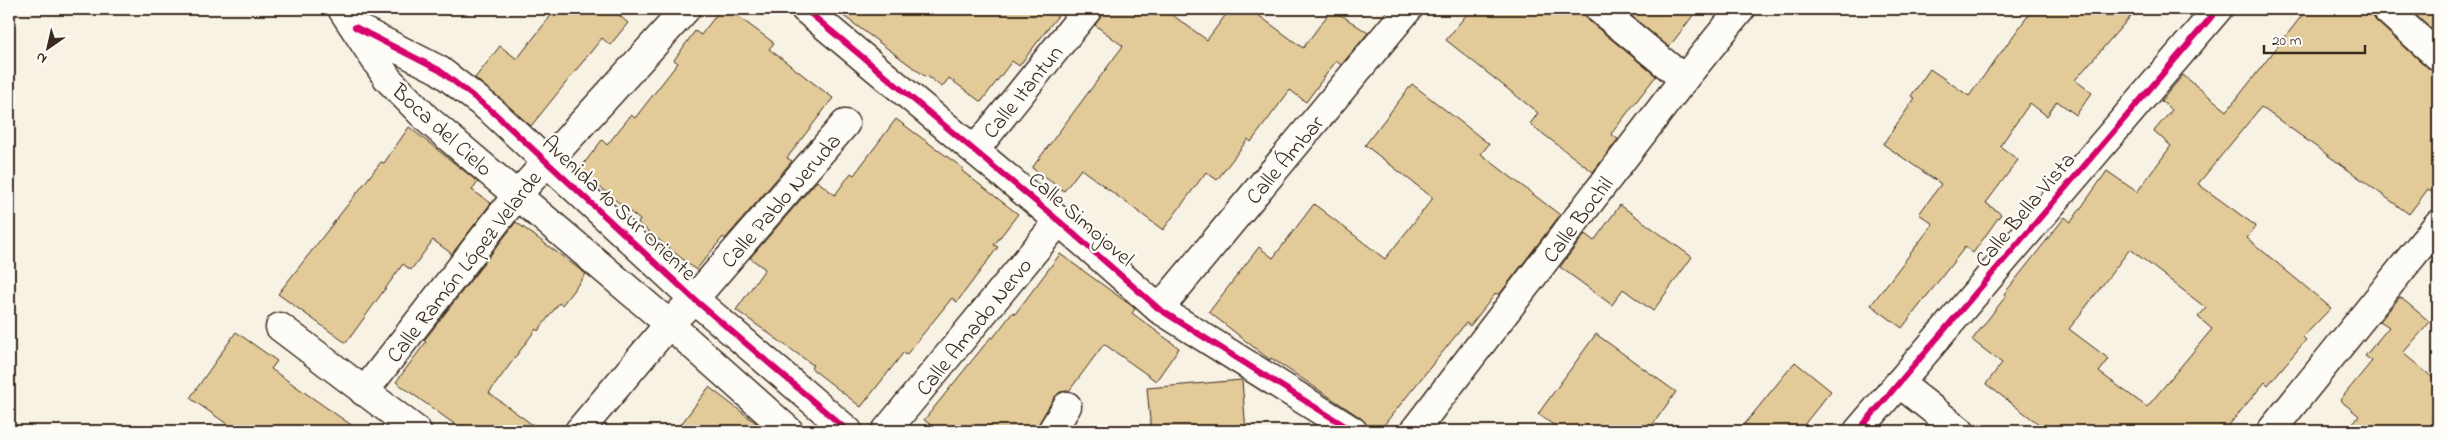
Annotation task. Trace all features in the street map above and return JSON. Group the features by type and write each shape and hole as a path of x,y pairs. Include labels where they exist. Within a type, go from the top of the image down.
{"street":[{"name":"Calle Ramón López Velarde","path":"364,392 517,195 544,163 686,9"},
{"name":"Calle Simojovel","path":"805,9 975,150 1160,308 1353,431"},
{"name":"Calle Itantun","path":"975,150 1088,9"},
{"name":"Calle Ámbar","path":"1160,308 1408,9"},
{"path":"1599,9 1684,79"},
{"name":"Calle Bochil","path":"1414,431 1684,79 1742,9"},
{"name":"Calle Bella Vista","path":"1858,431 2218,9"},
{"path":"2386,9 2438,56"},
{"name":"Avenida 10 Sur Oriente","path":"349,18 439,70 492,111 544,163 694,299 848,431"},
{"name":"Boca del Cielo","path":"349,18 388,79 426,119 517,195"},
{"name":"Calle Pablo Neruda","path":"579,431 669,324 694,299 846,124"},
{"path":"517,195 669,324 789,431"},
{"name":"Calle Amado Nervo","path":"886,431 1059,221"},
{"path":"2271,431 2438,224"},
{"path":"280,327 417,431"},
{"path":"1899,383 1960,431"},
{"path":"1052,431 1067,406"}],"building":[{"path":"556,9 625,9 620,16 628,23 610,45 602,38 531,126 475,78 500,46 517,59"},
{"path":"721,9 728,9 774,43 769,49 833,98 787,158 792,161 725,239 723,237 696,270 638,223 640,220 579,170 602,140 607,145 631,115 635,118 678,63 674,60 695,31 701,35"},
{"path":"834,9 1063,9 1019,66 1012,61 981,102 949,78 942,87 926,77"},
{"path":"1103,9 1164,9 1207,40 1230,9 1250,9 1303,48 1332,9 1368,33 1341,65 1336,61 1306,102 1290,90 1251,142 1248,139 1217,180 1206,172 1163,230 1081,169 1064,191 1032,168 1123,46 1095,25"},
{"path":"1471,9 1584,9 1589,21 1656,76 1611,134 1618,139 1593,172 1530,124 1538,113 1446,40"},
{"path":"1623,9 1698,9 1669,47"},
{"path":"2033,9 2137,9 2075,80 2092,93 2076,115 2057,101 2047,116 2030,103 2000,146 2018,160 1986,203 2001,214 1973,253 1965,247 1902,328 1871,305 1933,224 1919,214 1941,184 1883,144 1915,98 1911,96 1930,69 1969,96"},
{"path":"2307,9 2371,9 2376,21 2428,68 2438,71 2438,197 2428,189 2409,214 2261,107 2198,184 2256,226 2247,238 2331,308 2303,337 2306,340 2268,385 2265,382 2224,431 2048,431 1986,384 2002,363 1972,340 2006,296 2004,294 2065,217 2071,222 2107,171 2137,192 2171,146 2154,131 2172,110 2161,101 2183,75 2227,111","holes":["2130,249 2206,308 2198,317 2212,329 2147,407 2099,372 2109,359 2069,329"]},
{"path":"2409,9 2438,9 2438,35"},
{"path":"1412,84 1489,144 1481,154 1560,215 1499,295 1496,293 1470,326 1466,323 1379,431 1370,431 1361,418 1271,358 1270,360 1209,312 1259,247 1273,258 1314,204 1385,259 1433,198 1365,145"},
{"path":"896,119 964,169 962,171 1018,214 994,245 998,247 957,302 952,298 906,355 904,352 861,407 811,368 813,365 736,310 765,269 750,258 817,181 835,195 851,173 854,175"},
{"path":"409,127 478,182 472,190 491,203 452,254 433,240 411,270 403,264 346,343 278,294 381,162 384,163"},
{"path":"1620,205 1692,257 1653,311 1623,289 1612,305 1560,267 1585,234 1594,241"},
{"path":"516,222 586,274 562,305 559,303 538,331 536,329 489,393 541,431 464,431 396,382 426,342 424,341 426,338"},
{"path":"1060,254 1132,306 1135,309 1132,313 1179,348 1156,381 1104,344 1069,391 1060,392 1054,398 1036,431 939,431 924,420 991,337 993,338 1013,312 1015,314"},
{"path":"2400,297 2430,322 2403,353 2438,382 2438,431 2345,431 2359,416 2340,400 2372,361 2365,356 2389,327 2380,321"},
{"path":"236,332 277,361 271,369 360,431 237,431 190,398"},
{"path":"1596,334 1676,392 1648,431 1562,431 1538,414"},
{"path":"1795,362 1831,391 1799,431 1739,431"},
{"path":"1242,380 1246,431 1151,431 1147,388"},
{"path":"709,387 760,426 766,431 676,431"}],"cycle path":[{"path":"805,9 1059,221 1159,309 1353,431"},
{"path":"1858,431 2218,9"},
{"path":"355,27 439,70 492,111 694,299 848,431"}]}
